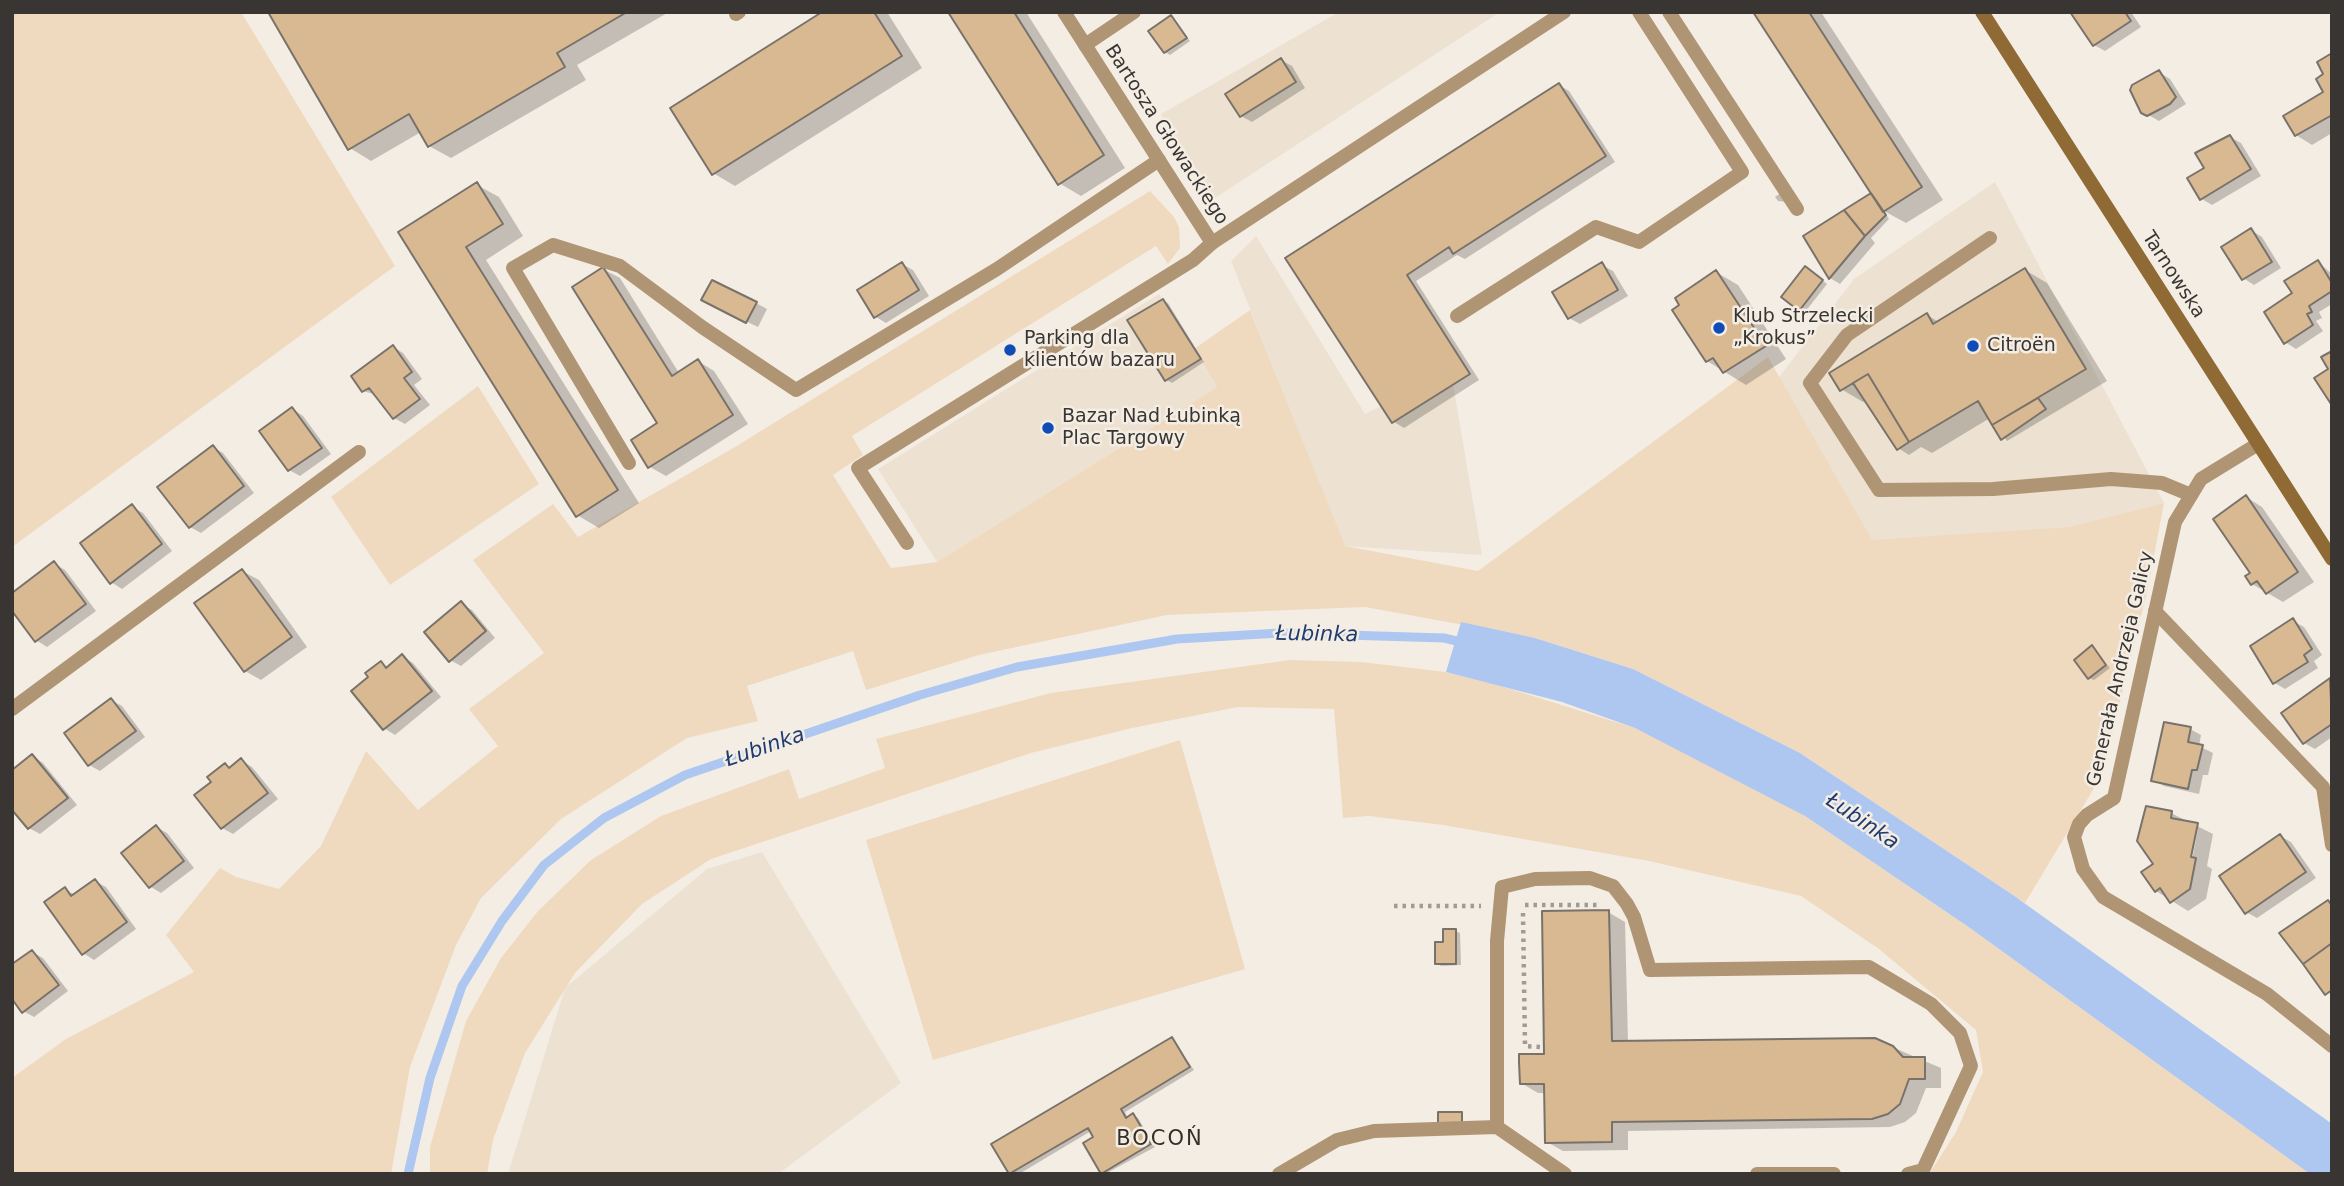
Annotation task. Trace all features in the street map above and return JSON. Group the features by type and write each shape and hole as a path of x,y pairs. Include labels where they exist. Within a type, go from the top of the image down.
{"main road":[{"name":"Tarnowska","path":"1982,12 2332,559"}],"street":[{"name":"Bartosza Głowackiego","path":"1064,12 1212,243"},
{"path":"1085,45 1134,12"},
{"path":"907,543 858,468 1194,260 1212,243 1564,12"},
{"path":"1457,316 1596,227 1639,242 1742,172 1639,12"},
{"path":"1669,12 1797,209"},
{"path":"629,463 513,268 553,246 620,266 702,327 796,390 997,269 1159,160"},
{"path":"1990,238 1847,335 1810,383 1879,490 1993,489 2111,479 2162,483 2191,495"},
{"name":"Generała Andrzeja Galicy","path":"2258,444 2201,479 2175,522 2114,798 2079,824 2074,837 2076,853 2092,883 2104,897 2267,994 2332,1046"},
{"path":"12,709 359,452"},
{"path":"2155,611 2323,787 2332,845"},
{"path":"1497,1128 1497,941 1502,887 1535,879 1590,877 1613,886 1627,904 1634,917 1650,970 1869,967 1931,1004 1960,1033 1971,1066 1923,1170 1908,1174"},
{"path":"1279,1174 1337,1140 1374,1131 1497,1128 1565,1174"},
{"path":"1757,1174 1834,1174"}],"path":[{"path":"1523,905 1525,1046 1541,1046"}],"shaded area":[{"path":"12,12 241,12 395,266 12,547"},
{"path":"1339,12 1500,12 1215,198 1161,114"},
{"path":"1995,182 2164,503 2068,527 1871,541 1777,380 1854,279"},
{"path":"1150,191 1174,217 1179,227 1180,248 1168,264 1156,246 852,436 863,455 833,475 891,568 937,562 1217,387 1194,349 1250,310 1345,546 1478,571 1768,357 1872,540 2068,527 2164,503 2147,592 2102,775 2025,903 1800,753 1633,669 1535,638 1365,607 1167,615 979,655 866,690 853,651 747,686 758,721 687,738 561,819 481,898 456,945 410,1067 391,1174 12,1174 12,1078 66,1039 194,972 166,935 220,868 236,877 279,889 321,846 366,751 418,810 498,746 469,709 544,653 473,560 553,504 578,537 730,450"},
{"path":"1256,236 1365,414 1451,372 1482,555 1344,546 1231,261"},
{"name":"Bazar Nad Łubinką Plac Targowy","path":"1159,294 1217,387 937,562 878,469"},
{"path":"478,386 539,484 390,585 331,497"},
{"path":"1290,660 1361,662 1446,672 1491,683 1635,728 1706,762 1805,816 1970,928 2310,1174 1929,1174 1956,1132 1983,1072 1976,1030 1879,949 1801,896 1649,861 1443,825 1369,816 1343,818 1334,709 1238,707 1132,728 1031,753 711,859 642,904 575,973 525,1053 493,1140 487,1174 430,1174 430,1147 466,1021 501,958 538,911 591,860 661,816 789,769 799,799 885,768 876,739 1051,693"},
{"path":"1180,740 1245,969 933,1060 866,840"},
{"path":"762,852 901,1083 778,1174 508,1174 565,988 707,869"}],"water":[{"path":"1461,622 1535,638 1633,669 1800,753 2013,895 2332,1124 2332,1174 2310,1174 1970,928 1805,816 1635,728 1562,702 1446,672"}],"building":[{"path":"268,12 627,12 557,53 565,67 428,147 409,114 348,150"},
{"path":"822,12 874,12 902,56 712,175 670,108"},
{"path":"948,12 1014,12 1104,155 1058,185"},
{"path":"1753,12 1809,12 1922,187 1883,212"},
{"path":"2070,12 2125,12 2131,21 2093,46"},
{"path":"1171,15 1187,38 1164,53 1148,31"},
{"path":"2332,53 2332,115 2295,136 2283,116 2323,92 2316,79 2323,74 2317,62"},
{"path":"1281,58 1296,82 1240,117 1225,94"},
{"path":"2159,70 2176,97 2170,104 2147,116 2141,113 2130,90 2132,85"},
{"path":"1559,83 1606,156 1453,254 1449,247 1407,275 1470,374 1392,423 1285,258"},
{"path":"2230,135 2251,169 2200,200 2187,178 2204,168 2195,153"},
{"path":"477,182 503,224 466,247 618,490 576,517 398,232"},
{"path":"1871,193 1886,215 1865,236 1844,210"},
{"path":"1844,210 1865,236 1829,279 1803,236"},
{"path":"2251,228 2272,262 2242,280 2221,247"},
{"path":"2318,260 2332,283 2332,291 2309,306 2312,312 2307,314 2313,325 2284,344 2264,312 2292,293 2284,281"},
{"path":"902,262 919,290 874,318 857,290"},
{"path":"1602,262 1618,290 1568,319 1552,292"},
{"path":"1805,266 1823,280 1799,311 1781,297"},
{"path":"603,267 672,376 698,359 733,415 648,468 631,440 657,423 572,287"},
{"name":"Citroën","path":"2025,268 2086,369 1992,425 1978,401 1909,442 1868,374 1840,391 1829,373 1927,313 1933,324"},
{"name":"Klub Strzelecki „Krokus”","path":"1716,270 1766,346 1723,373 1713,358 1706,362 1672,310 1679,305 1675,298"},
{"path":"712,280 757,302 746,323 701,300"},
{"path":"1163,299 1201,359 1165,381 1127,320"},
{"path":"393,345 412,372 404,378 420,399 393,419 369,388 362,392 351,376"},
{"path":"2332,351 2331,404 2314,378 2328,369 2321,357"},
{"path":"1868,374 1909,442 1897,450 1853,383"},
{"path":"2038,398 2046,409 2001,440 1992,425"},
{"path":"292,407 322,448 288,471 259,431"},
{"path":"213,445 244,486 189,528 157,487"},
{"path":"2246,495 2298,572 2266,594 2257,581 2251,585 2245,576 2250,573 2213,519"},
{"path":"132,504 162,544 110,584 80,543"},
{"path":"54,561 86,604 35,642 12,611 12,593"},
{"path":"242,569 292,637 244,672 194,603"},
{"path":"461,601 486,631 449,662 424,632"},
{"path":"2293,618 2312,649 2304,655 2308,662 2273,684 2250,646"},
{"path":"2092,645 2106,665 2088,679 2074,660"},
{"path":"402,654 432,691 383,730 351,691 368,677 365,673 381,661 386,668"},
{"path":"2330,678 2332,724 2303,744 2281,713"},
{"path":"111,698 136,731 88,766 64,733"},
{"path":"2164,722 2191,727 2188,742 2203,745 2197,770 2192,770 2188,789 2151,781"},
{"path":"32,754 68,798 28,829 12,810 12,770"},
{"path":"241,758 268,793 221,829 194,795 211,782 207,777 225,763 229,768"},
{"path":"2146,806 2172,811 2171,818 2198,823 2191,857 2196,858 2190,889 2170,903 2160,888 2155,892 2141,872 2153,864 2137,841"},
{"path":"156,825 184,861 149,888 121,853"},
{"path":"2280,834 2306,872 2245,914 2219,876"},
{"path":"95,879 127,922 82,955 44,902 65,887 71,896"},
{"path":"2328,900 2332,906 2332,943 2303,964 2279,933"},
{"path":"1609,910 1612,1041 1875,1038 1893,1046 1903,1057 1925,1057 1925,1079 1909,1079 1900,1104 1888,1114 1872,1119 1612,1122 1612,1142 1545,1143 1544,1084 1520,1084 1519,1062 1519,1054 1544,1054 1542,911"},
{"path":"1443,929 1456,929 1456,964 1435,964 1435,942 1443,942"},
{"path":"2332,943 2332,990 2325,995 2303,964"},
{"path":"32,950 59,985 22,1013 12,999 12,964"},
{"path":"1172,1037 1190,1067 1121,1109 1126,1118 1133,1113 1151,1144 1101,1174 1083,1143 1093,1137 1088,1128 1009,1174 991,1144"},
{"path":"1438,1112 1462,1112 1462,1125 1438,1125"}],"waterway":[{"name":"Łubinka","path":"408,1174 430,1078 462,986 502,921 544,865 604,818 685,775 920,695 1017,667 1177,639 1280,633 1444,638 1465,643"}],"place":[{"name":"Klub Strzelecki „Krokus”","path":"1719,328"},
{"name":"Citroën","path":"1973,346"},
{"name":"Parking dla klientów bazaru","path":"1010,350"},
{"name":"Bazar Nad Łubinką Plac Targowy","path":"1048,428"}],"district":[{"name":"BOCOŃ","path":"1160,1140"}]}
